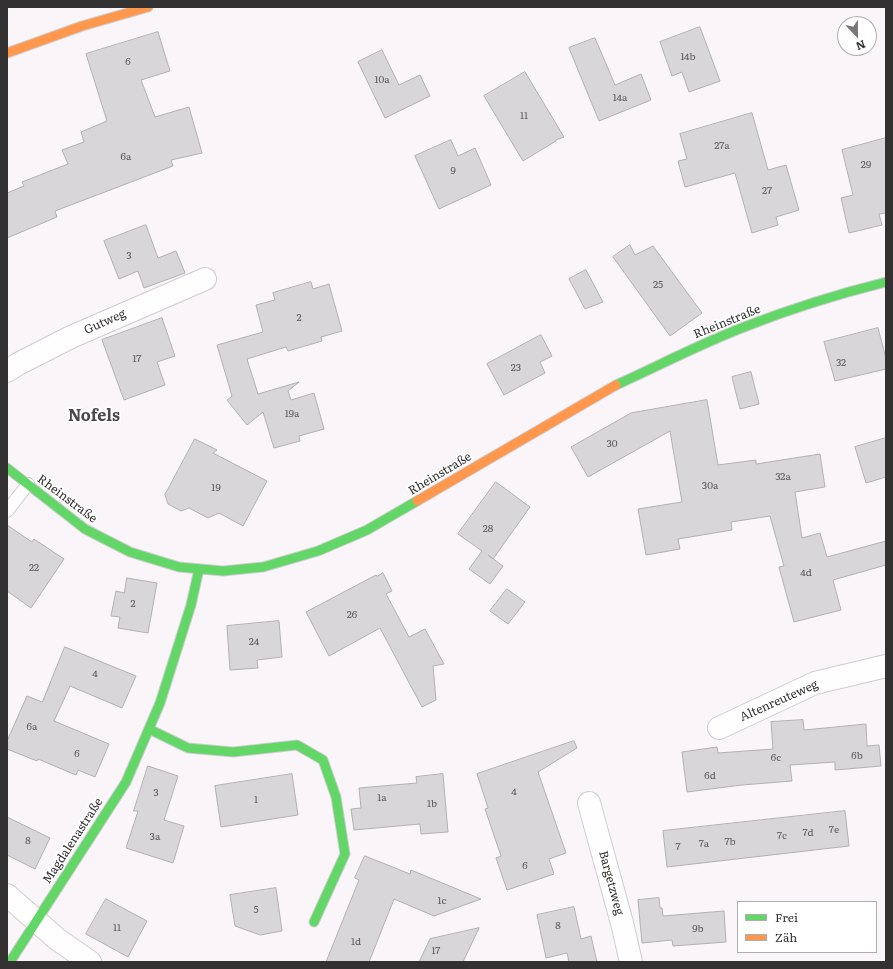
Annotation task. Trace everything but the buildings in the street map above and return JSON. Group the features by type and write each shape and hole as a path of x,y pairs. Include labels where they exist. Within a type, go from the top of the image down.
{"main road":[{"path":"7,53 82,26 148,7"},
{"name":"Rheinstraße","path":"7,468 85,529 130,552 179,567 223,571 263,567 324,549 367,530 614,386 743,327 803,306 886,282"},
{"name":"Magdalenastraße","path":"10,962 126,782 160,703 189,613 199,569"},
{"path":"149,729 188,748 233,752 297,745 323,760 336,797 344,854 314,922"}],"street":[{"name":"Gutweg","path":"7,371 70,337 205,279"},
{"name":"Altenreuteweg","path":"719,728 815,683 886,666"},
{"name":"Bargetzweg","path":"589,803 622,923 631,962"},
{"path":"7,895 57,939 90,962"}],"lane":[{"path":"7,511 28,484"}],"traffic: fast":[{"path":"616,385 744,327 814,302 886,282"},
{"path":"7,468 85,529 130,552 179,567 223,571 263,567 318,551 367,530 417,501"},
{"path":"10,962 126,782 160,703 191,605 199,569"},
{"path":"149,729 188,748 233,752 297,745 323,760 336,797 345,854 314,922"}],"traffic: slow":[{"path":"7,53 82,26 148,7"},
{"path":"417,501 616,385"}],"district":[{"name":"Nofels","path":"94,416"}]}
